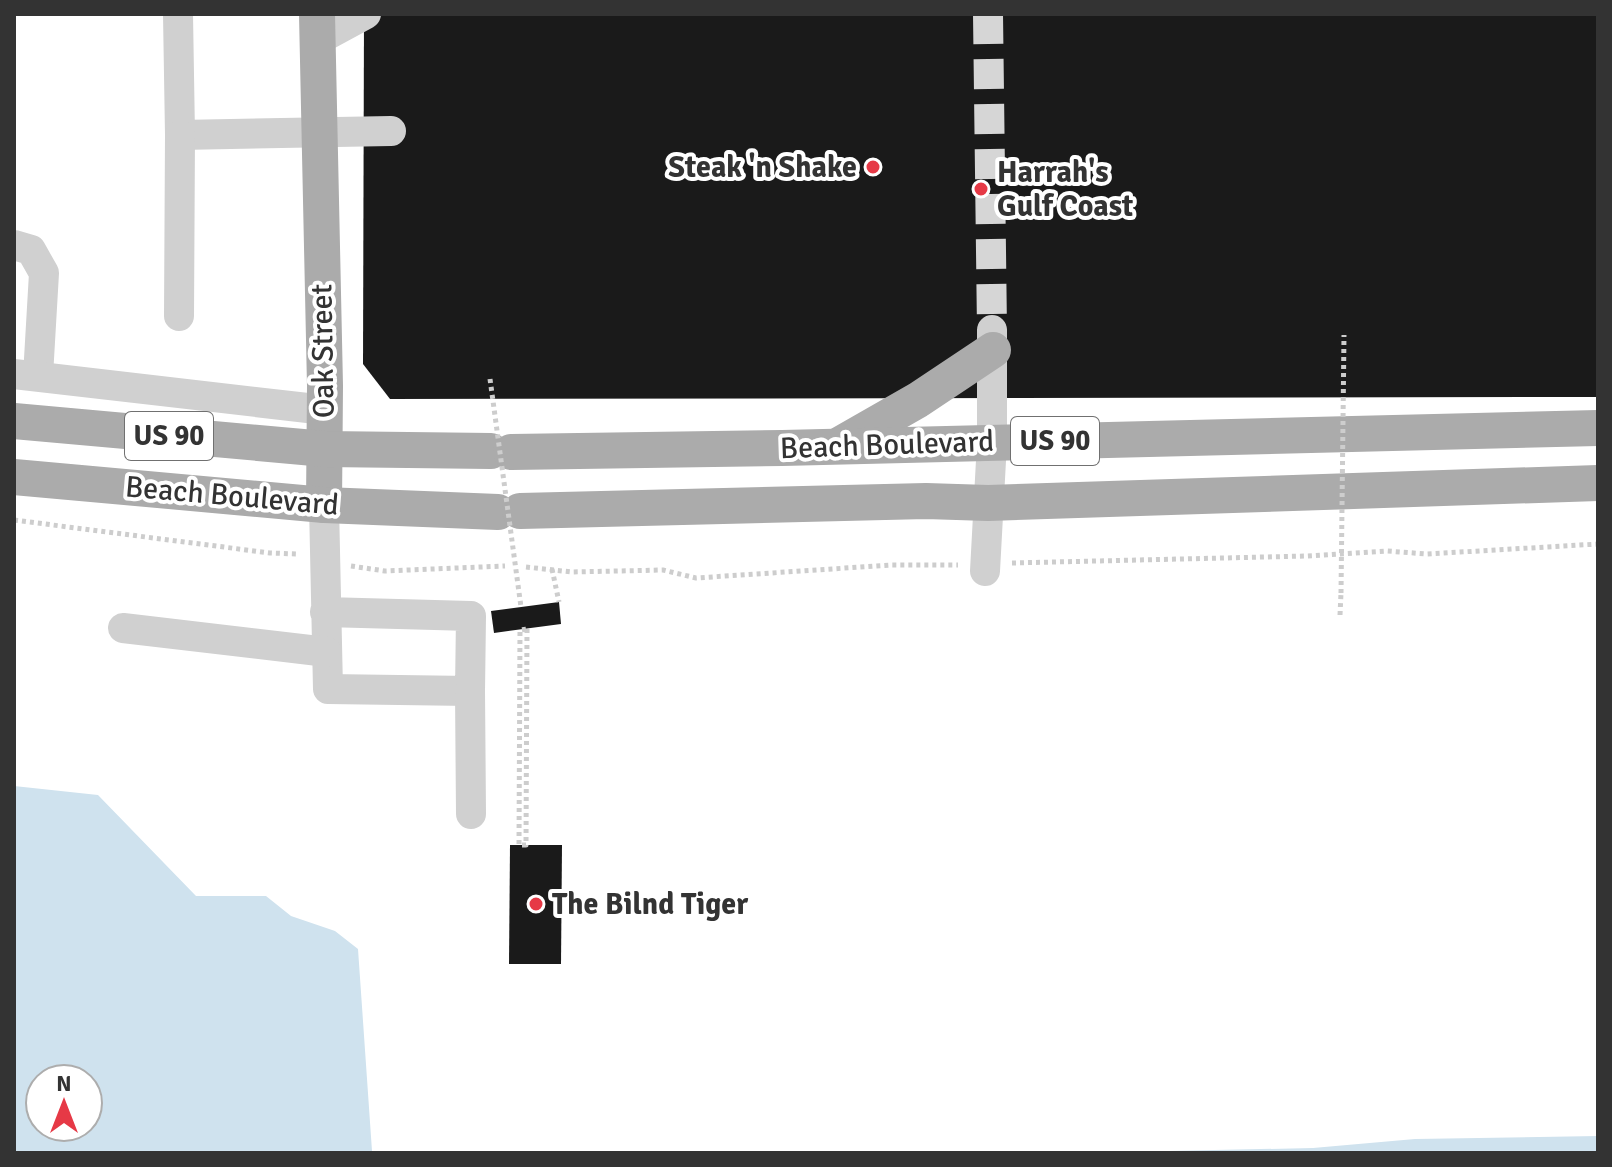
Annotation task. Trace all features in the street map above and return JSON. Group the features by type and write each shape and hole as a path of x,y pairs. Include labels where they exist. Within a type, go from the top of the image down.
{"main road":[{"name":"Oak Street","path":"317,27 324,505"},
{"path":"836,447 918,400 992,340"},
{"name":"Beach Boulevard","path":"14,421 325,449 501,452 1598,428"},
{"name":"Beach Boulevard","path":"14,477 324,505 509,511 926,501 988,503 1598,483"}],"street":[{"path":"178,14 179,316"},
{"path":"317,27 366,14"},
{"path":"180,135 391,131"},
{"path":"14,245 31,250 44,273 26,375 325,410"},
{"path":"992,340 992,442 988,503 995,567"},
{"name":"Oak Street","path":"324,505 328,689 470,691"},
{"path":"325,612 471,616 471,814"},
{"path":"123,628 327,652"}],"path":[{"path":"1340,615 1344,335"},
{"path":"490,379 521,607"},
{"path":"14,520 270,553 303,554"},
{"path":"995,567 1387,551 1427,554 1598,544"},
{"path":"343,565 385,571 505,566"},
{"path":"526,567 572,572 663,570 696,578 891,565 956,565"},
{"path":"552,569 559,602"},
{"path":"527,629 526,845 519,845 520,630 527,629"}],"water":[{"path":"14,786 98,795 196,896 266,896 291,916 335,931 358,949 372,1151 1122,1152 1313,1148 1415,1139 1598,1136 1598,1153 14,1153"}],"building":[{"name":"Harrah's Gulf Coast","path":"364,14 1598,14 1598,397 390,399 363,364"},
{"path":"559,602 561,624 494,633 491,611"},
{"name":"The Bilnd Tiger","path":"510,845 562,845 561,964 509,964"}],"tunnel":[{"path":"988,14 992,330"}],"place":[{"name":"Steak 'n Shake","path":"873,167"},
{"name":"Harrah's Gulf Coast","path":"981,189"},
{"name":"The Bilnd Tiger","path":"536,904"}]}
